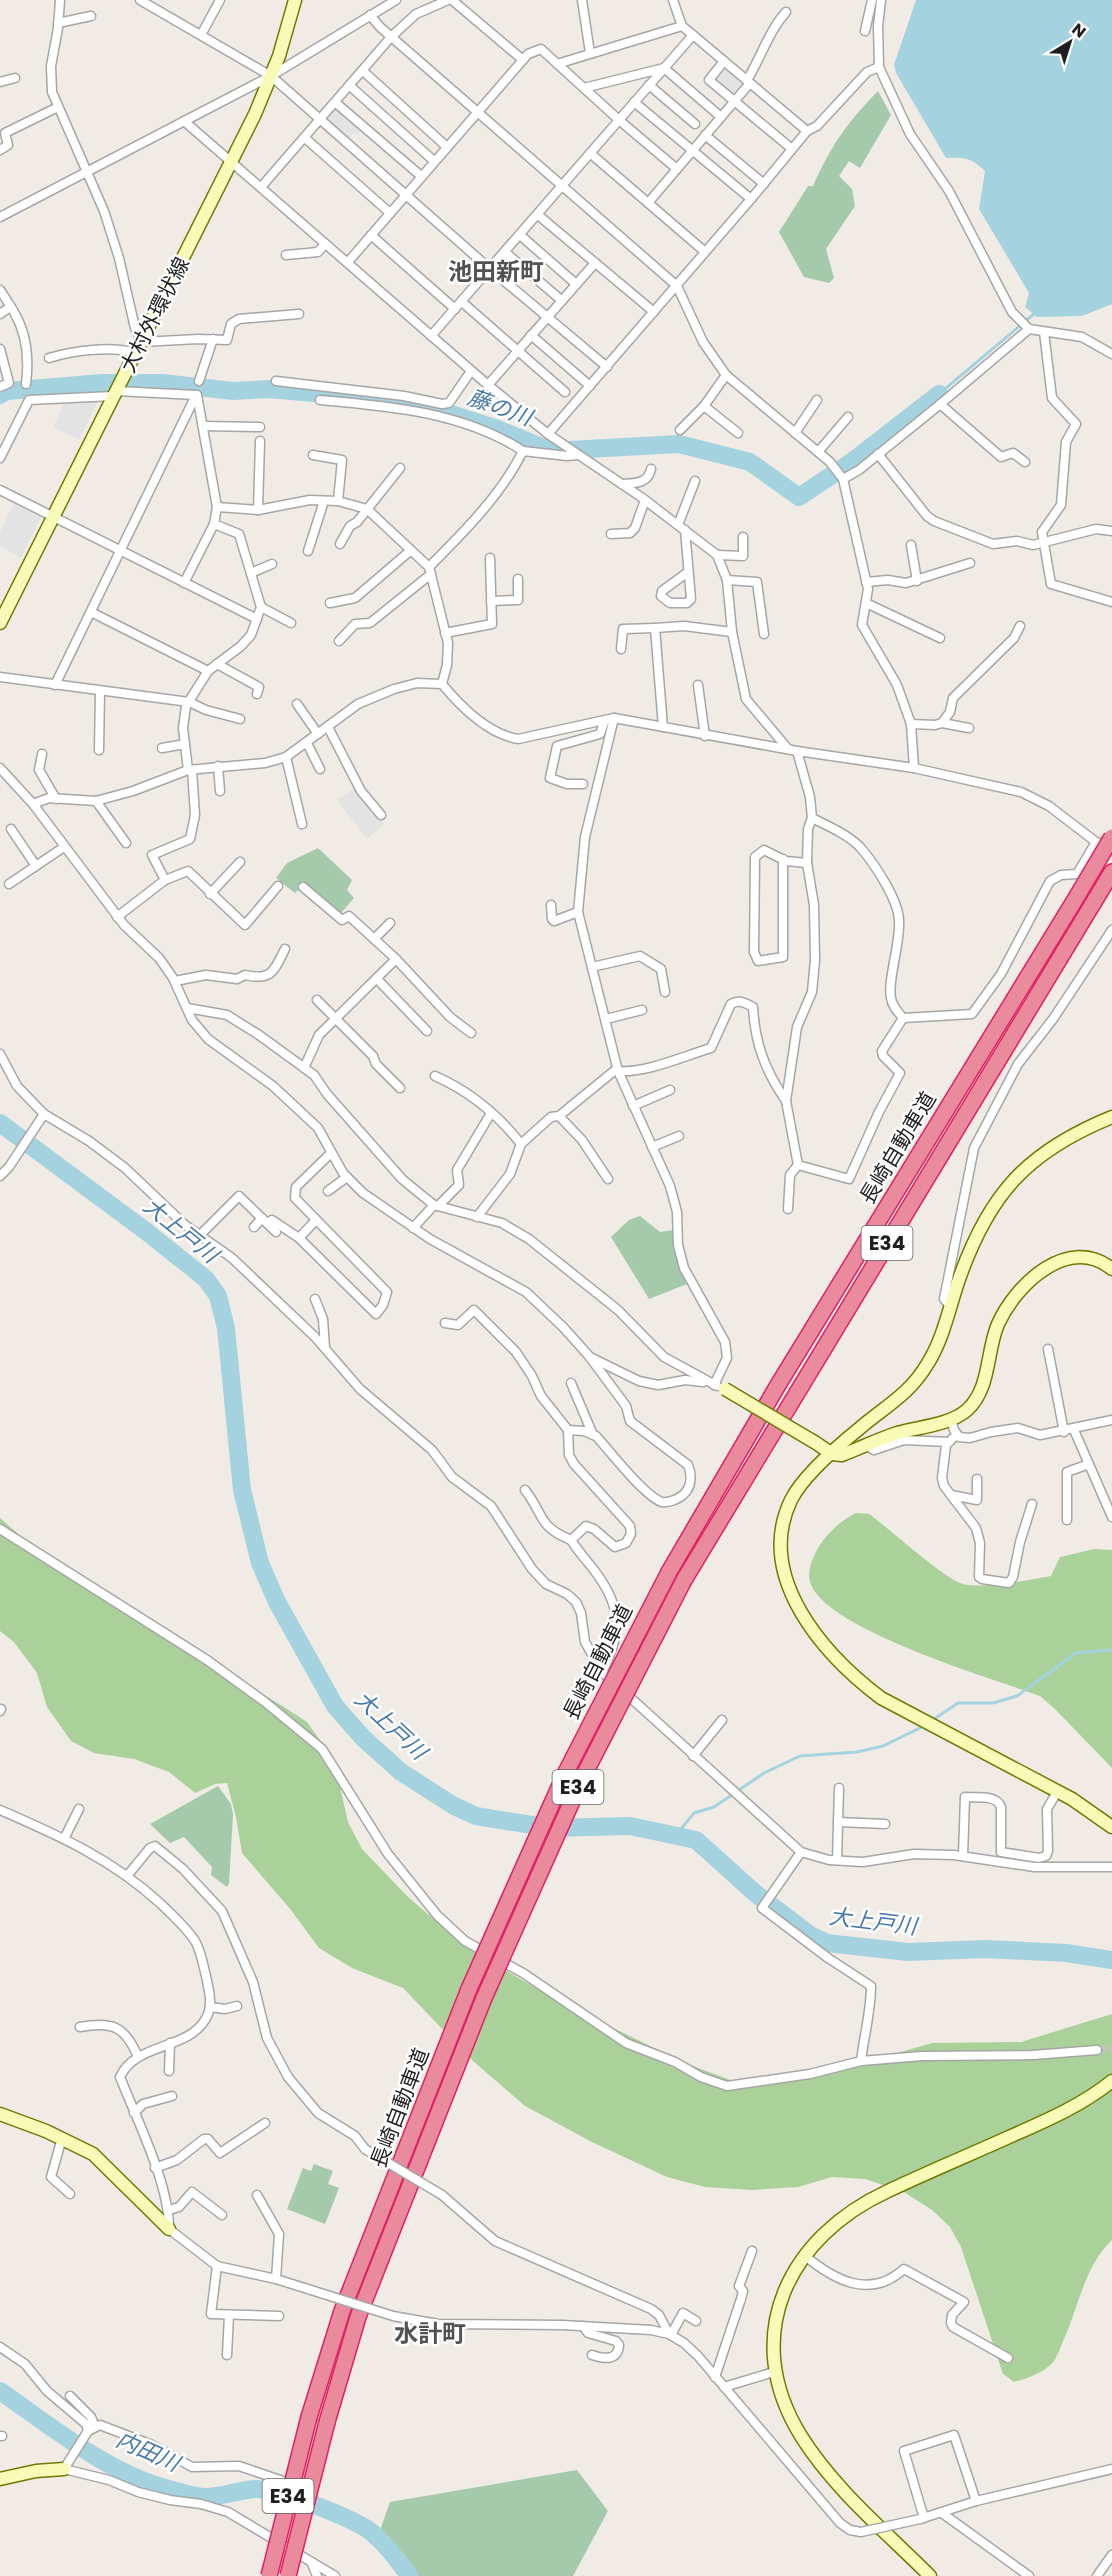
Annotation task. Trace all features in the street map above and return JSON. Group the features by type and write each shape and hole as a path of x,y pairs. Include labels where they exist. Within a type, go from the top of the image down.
{"highway":[{"name":"長崎自動車道","path":"269,2576 309,2417 342,2311 469,1989 565,1774 669,1572 778,1385 1112,837"},
{"name":"長崎自動車道","path":"288,2576 327,2422 358,2317 484,1998 581,1781 684,1580 1112,872"}],"street":[{"path":"60,0 50,79 58,107 68,124 85,171 104,211 119,258 135,328 137,352"},
{"path":"141,0 271,76 490,269 607,368"},
{"path":"201,34 220,0"},
{"name":"大村外環状線","path":"0,623 232,161 271,76 295,0"},
{"path":"262,186 392,37 416,14 450,0 523,60"},
{"path":"582,0 590,52"},
{"path":"673,0 682,26 807,131"},
{"path":"865,32 872,0"},
{"path":"881,0 878,26 879,67 910,134 949,190 1012,312 1027,328 1082,337 1112,354"},
{"path":"0,217 271,76 390,2"},
{"path":"648,203 734,101 748,81 776,24 786,12"},
{"path":"370,15 392,37 677,286 703,342 726,375 830,462 842,478 868,589 862,625 897,685 911,724 914,768"},
{"path":"58,23 91,16"},
{"path":"557,64 590,52 682,26"},
{"path":"431,336 693,35"},
{"path":"348,262 528,54 541,49 676,169"},
{"path":"724,61 709,80 792,150"},
{"path":"548,434 607,368 807,131 817,126 867,72 879,67"},
{"path":"584,88 664,68"},
{"path":"664,68 721,117"},
{"path":"363,71 447,147"},
{"path":"0,82 15,78"},
{"path":"649,85 695,124"},
{"path":"350,86 434,161"},
{"path":"634,102 751,199"},
{"path":"336,103 421,176"},
{"path":"0,150 8,145 5,133 58,107"},
{"path":"184,121 262,186 431,336 548,434 645,500 717,555 727,580 732,632 746,699 793,750 810,797 812,818 808,829 807,863 814,906 815,960 812,992 797,1028 786,1101 798,1165 790,1175 788,1209"},
{"path":"705,135 764,184"},
{"path":"305,138 390,213"},
{"path":"590,153 704,251"},
{"path":"538,215 654,312"},
{"path":"371,235 455,309"},
{"path":"520,235 576,284"},
{"path":"286,255 318,252 325,244"},
{"path":"505,252 561,300"},
{"path":"488,385 595,262"},
{"path":"0,290 15,312 24,335 26,384"},
{"path":"462,302 565,392"},
{"path":"0,314 10,307"},
{"path":"49,358 120,348 137,352 213,339 227,340 231,324 239,319 299,314"},
{"path":"842,478 878,454 1027,328"},
{"path":"1044,332 1052,398 1076,424 1065,442 1060,505 1042,532 1051,584 1112,602"},
{"path":"531,335 590,386"},
{"path":"199,381 213,339"},
{"path":"64,344 66,354"},
{"path":"0,349 9,383 0,387"},
{"path":"276,381 404,396 442,404 449,403 471,370"},
{"path":"680,430 704,406 726,375"},
{"path":"0,458 28,400 115,392 196,395"},
{"path":"184,583 214,524 217,507 196,395"},
{"path":"55,685 122,552 196,395"},
{"path":"320,400 377,405 431,415 498,435 523,451 577,455"},
{"path":"795,434 817,400"},
{"path":"939,404 1001,458 1013,453 1024,462"},
{"path":"704,406 738,433"},
{"path":"818,452 848,417"},
{"path":"203,426 260,427"},
{"path":"258,510 257,482 261,441"},
{"path":"339,641 355,624 370,623 430,570 506,480 523,451"},
{"path":"878,454 934,521 993,544 1017,541 1033,545 1096,529 1112,531"},
{"path":"313,455 342,460 338,501"},
{"path":"340,544 350,526 357,522 400,468"},
{"path":"622,484 644,482 649,477 651,469"},
{"path":"688,572 681,527 695,481"},
{"path":"0,490 257,619"},
{"path":"217,507 258,510 310,500 338,501 367,509 430,570 445,633 447,665 442,684"},
{"path":"610,534 630,533 635,528 645,500"},
{"path":"308,551 324,501"},
{"path":"165,880 153,855 190,839 195,815 183,728 186,706 208,671 241,646 251,635 261,607 239,534 214,524"},
{"path":"717,555 743,556 743,537"},
{"path":"911,545 917,581"},
{"path":"330,603 355,598 410,551"},
{"path":"445,633 492,624 490,558"},
{"path":"866,582 917,581 970,563"},
{"path":"251,573 272,564"},
{"path":"491,601 518,600 518,579"},
{"path":"727,580 758,582 764,634"},
{"path":"866,603 940,638"},
{"path":"261,607 291,622"},
{"path":"91,612 208,671"},
{"path":"942,723 950,712 953,698 1014,638 1020,626"},
{"path":"621,649 623,629 684,627 732,632"},
{"path":"655,628 663,727"},
{"path":"217,664 258,687 257,694"},
{"path":"0,677 189,702 206,710 240,719"},
{"path":"33,804 49,798 96,801 133,791 190,770 265,763 286,757 358,704 394,689 417,683 442,684 461,706 506,737 518,739 610,719 914,768 1021,792 1049,806 1096,842 1112,849"},
{"path":"698,685 705,736"},
{"path":"99,750 100,691"},
{"path":"297,704 318,734"},
{"path":"583,784 567,784 550,778 557,747 600,734 610,719"},
{"path":"610,719 585,837 578,912 618,1071 670,1186 677,1212 678,1245 684,1268 725,1342 727,1358 715,1385"},
{"path":"911,724 942,723 969,728"},
{"path":"328,727 361,791 381,815"},
{"path":"307,743 320,769"},
{"path":"162,748 185,744"},
{"path":"42,754 39,770 56,799"},
{"path":"286,757 302,824"},
{"path":"218,766 220,791"},
{"path":"0,768 33,804 117,917 159,958 175,981 192,1020 208,1039 273,1086 318,1128 347,1177 363,1193 414,1228 526,1292 563,1327 589,1356 626,1406 630,1421 688,1465 691,1474 690,1484 685,1494 673,1501 663,1502 650,1495 593,1435 571,1383"},
{"path":"0,778 12,780"},
{"path":"96,801 126,843"},
{"path":"812,818 859,846 896,904 900,918 890,997 894,1007 903,1018"},
{"path":"11,829 22,853 36,866"},
{"path":"903,1018 972,1014 1000,974 1050,881 1061,875 1077,874 1096,842"},
{"path":"9,884 64,847"},
{"path":"783,859 783,957 758,961 754,952 755,857 764,850 783,859 807,863"},
{"path":"210,894 240,862"},
{"path":"117,917 165,880 188,871 245,925 278,886"},
{"path":"303,888 342,920 349,916 396,959 450,1017 471,1033"},
{"path":"551,905 554,921 578,912"},
{"path":"374,939 390,923"},
{"path":"950,1306 944,1299 974,1148 1018,1064 1053,1019 1112,930"},
{"path":"175,981 206,975 237,979 245,975 259,978 267,976 272,973 285,949"},
{"path":"592,967 640,956 661,969 665,992"},
{"path":"304,1068 320,1035 396,959"},
{"path":"377,979 427,1032"},
{"path":"317,1000 337,1018 399,1088"},
{"path":"477,1217 510,1174 521,1144 551,1117 559,1116 614,1071 648,1067 711,1048 731,1004 735,1001 753,1007 755,1039 771,1079 786,1101"},
{"path":"188,1008 227,1015 314,1075 327,1094 402,1179 436,1205 502,1223 529,1239 618,1310 664,1357 832,1454 842,1455 896,1434 951,1418 966,1410 984,1384 992,1342 1001,1317 1019,1292 1037,1275 1056,1262 1075,1256 1090,1256 1112,1269"},
{"path":"606,1019 642,1010"},
{"path":"798,1165 849,1179 879,1112 900,1073 882,1051 903,1018"},
{"path":"0,1054 17,1086 44,1114 89,1141 124,1168 199,1236 232,1258 325,1348 377,1406 432,1450 452,1476 491,1506 532,1569 546,1584 567,1594 576,1602 581,1613 585,1642 602,1672 801,1852 837,1860 863,1862 914,1854 963,1856 1034,1866 1112,1867"},
{"path":"435,1076 476,1100 506,1124 521,1144"},
{"path":"633,1106 670,1090"},
{"path":"414,1228 459,1185 457,1170 491,1113"},
{"path":"0,1176 34,1132 44,1114"},
{"path":"559,1116 582,1140 608,1179"},
{"path":"1112,1117 1046,1150 1013,1179 985,1217 965,1263 929,1362 912,1386 890,1407 860,1427 815,1470 792,1497 783,1530 784,1564 791,1592 804,1619 841,1665 881,1698 1057,1792 1112,1827"},
{"path":"652,1147 679,1136"},
{"path":"254,1227 272,1220 299,1238 376,1314 383,1305 387,1292 295,1198 296,1187 331,1153"},
{"path":"328,1191 347,1177"},
{"path":"199,1236 239,1196 276,1232"},
{"path":"299,1238 316,1220"},
{"path":"315,1299 322,1319 325,1348"},
{"path":"445,1323 458,1325 474,1310 516,1352 532,1376 541,1396 568,1430 569,1455 573,1464 630,1526 631,1534 626,1544 615,1547 594,1529 586,1526 571,1540"},
{"path":"1048,1349 1064,1432"},
{"path":"589,1356 639,1381 658,1385 685,1380 715,1385"},
{"path":"951,1418 959,1437 970,1438 1018,1428 1040,1435 1064,1432 1112,1420"},
{"path":"568,1430 584,1431 593,1435"},
{"path":"1074,1430 1112,1517"},
{"path":"957,1434 946,1445 942,1478 944,1486 976,1528 980,1543 979,1577 1009,1583 1013,1576 1020,1542 1032,1504"},
{"path":"866,1445 874,1450 904,1440 950,1442"},
{"path":"1067,1520 1067,1472 1089,1464"},
{"path":"951,1495 977,1500 977,1479"},
{"path":"525,1490 537,1504 537,1512 545,1525 556,1534 571,1540 611,1594 618,1631 612,1652 602,1672"},
{"path":"0,1529 207,1660 265,1702 321,1749 388,1854 437,1915 465,1941 523,1973 626,2043 675,2062 701,2077 727,2086 810,2074 861,2061 922,2056 1033,2055 1097,2050"},
{"path":"693,1756 722,1720"},
{"path":"837,1860 839,1788"},
{"path":"963,1856 965,1797 994,1799 999,1802 1001,1852 1039,1858 1046,1856 1048,1851 1047,1809 1057,1792"},
{"path":"64,1839 79,1809"},
{"path":"0,1810 94,1853 127,1876 180,1922 196,1943 206,1979 210,2007 204,2023 196,2031 138,2057 124,2067 120,2077 169,2210 169,2229"},
{"path":"838,1822 885,1824"},
{"path":"127,1876 150,1848 155,1846 183,1869 222,1911 253,1982 267,2038 277,2060 300,2093 318,2113 355,2136 366,2149 441,2195 495,2241 651,2309 659,2315 670,2335"},
{"path":"801,1852 762,1908 828,1958 871,1986 871,2003 861,2061"},
{"path":"210,2007 225,2009 237,2006"},
{"path":"80,2027 97,2024 116,2028 126,2034 138,2057"},
{"path":"169,2071 170,2043"},
{"path":"930,2576 844,2490 801,2436 787,2409 774,2372 773,2337 780,2299 793,2271 821,2235 868,2201 1090,2099 1112,2080"},
{"path":"134,2113 143,2104 172,2096"},
{"path":"0,2114 62,2138 93,2154 169,2229 217,2266 276,2279 393,2316 438,2324 583,2326 651,2330 670,2335 684,2343 840,2523 850,2530 861,2532 922,2518 976,2501 1112,2469"},
{"path":"155,2168 177,2160 199,2137 208,2139 220,2153 265,2123"},
{"path":"62,2138 51,2177 70,2194"},
{"path":"169,2210 179,2207 192,2192 222,2215"},
{"path":"257,2195 279,2234 276,2279"},
{"path":"715,2377 741,2299 743,2291 739,2286 752,2251"},
{"path":"804,2255 833,2277 850,2284 871,2284 892,2280 904,2269 964,2302 952,2315 953,2327 1008,2358"},
{"path":"217,2266 211,2314 279,2316"},
{"path":"670,2335 683,2313 696,2321"},
{"path":"227,2355 229,2315"},
{"path":"583,2326 588,2333 619,2345 617,2354 613,2357 592,2355"},
{"path":"0,2347 25,2364 47,2391 86,2424 89,2432"},
{"path":"724,2387 774,2372"},
{"path":"70,2396 91,2417 89,2432"},
{"path":"64,2469 89,2432 100,2425 130,2436 192,2467 240,2466 284,2481"},
{"path":"922,2518 904,2451 954,2436 976,2501"},
{"path":"0,2479 36,2471 64,2469 109,2480 138,2492 170,2500 201,2504 228,2512 335,2576"},
{"path":"942,2513 1029,2576"},
{"path":"1097,2576 1112,2555"},
{"path":"312,2564 318,2576"}],"green space":[{"path":"878,91 891,115 860,168 849,161 839,176 852,189 855,206 826,249 834,278 829,283 804,277 779,232 808,186 813,186 841,135"},
{"path":"318,848 352,880 347,890 354,898 340,914 304,884 295,893 276,878 287,863"},
{"path":"640,1216 660,1232 673,1230 678,1263 687,1284 649,1299 611,1237 629,1220"},
{"path":"856,1513 869,1514 943,1573 963,1584 994,1585 1051,1576 1060,1557 1094,1549 1112,1550 1112,1768 1040,1696 951,1665 879,1636 848,1619 825,1602 811,1585 809,1573 812,1562 827,1536 844,1520"},
{"path":"0,1518 66,1576 139,1623 307,1722 325,1747 340,1787 348,1822 362,1849 408,1897 466,1947 558,2001 685,2063 733,2081 768,2084 803,2080 932,2043 1021,2042 1112,2014 1112,2240 1088,2274 1054,2361 1041,2372 1014,2382 1003,2374 961,2247 950,2227 932,2210 904,2192 865,2179 832,2177 798,2187 752,2190 705,2187 667,2177 592,2142 525,2106 473,2061 403,1988 352,1968 319,1948 291,1910 242,1853 227,1783 215,1784 195,1793 169,1772 134,1759 94,1753 71,1741 47,1707 37,1673 14,1642 0,1631"},
{"path":"218,1786 231,1804 233,1815 227,1887 211,1875 212,1867 184,1837 170,1843 150,1824"},
{"path":"314,2164 333,2171 328,2184 339,2188 325,2224 287,2209 303,2168 311,2171"},
{"path":"577,2470 608,2511 573,2576 416,2576 380,2530 390,2502"}],"shaded area":[{"path":"725,67 744,83 734,97 712,79"},
{"path":"337,107 362,129 357,136 354,133 348,139 326,120"},
{"path":"65,401 98,401 79,440 53,427"},
{"path":"14,503 41,517 21,558 0,546 0,532"},
{"path":"355,788 384,824 367,839 337,800"}],"water":[{"path":"916,0 1112,0 1112,304 1082,316 1037,317 1025,307 1029,293 979,209 985,171 967,159 946,158 896,73 894,65"}],"waterway":[{"path":"939,394 1035,313"},
{"name":"藤の川","path":"0,395 7,391 102,383 162,383 233,391 269,389 380,399 426,406 495,428 551,451 679,444 750,462 799,497 850,463 939,394"},
{"name":"大上戸川","path":"0,1123 147,1232 206,1279 218,1296 226,1328 242,1490 260,1563 277,1602 335,1706 363,1738 401,1772 454,1806 476,1816 550,1828 630,1826 696,1840 755,1893 810,1935 827,1943 908,1952 985,1949 1066,1953 1112,1960"},
{"path":"931,1721 958,1703 993,1703 1017,1696 1076,1653 1112,1650"},
{"path":"676,1835 694,1813 714,1807 764,1773 800,1756 857,1752 883,1746 926,1725"},
{"name":"内田川","path":"0,2391 79,2446 143,2481 200,2497 255,2489 266,2490 296,2498 348,2519 376,2536 409,2576"}],"tunnel":[{"path":"1097,2050 1112,2048"}],"district":[{"name":"池田新町","path":"496,272"},
{"name":"水計町","path":"430,2334"}]}
